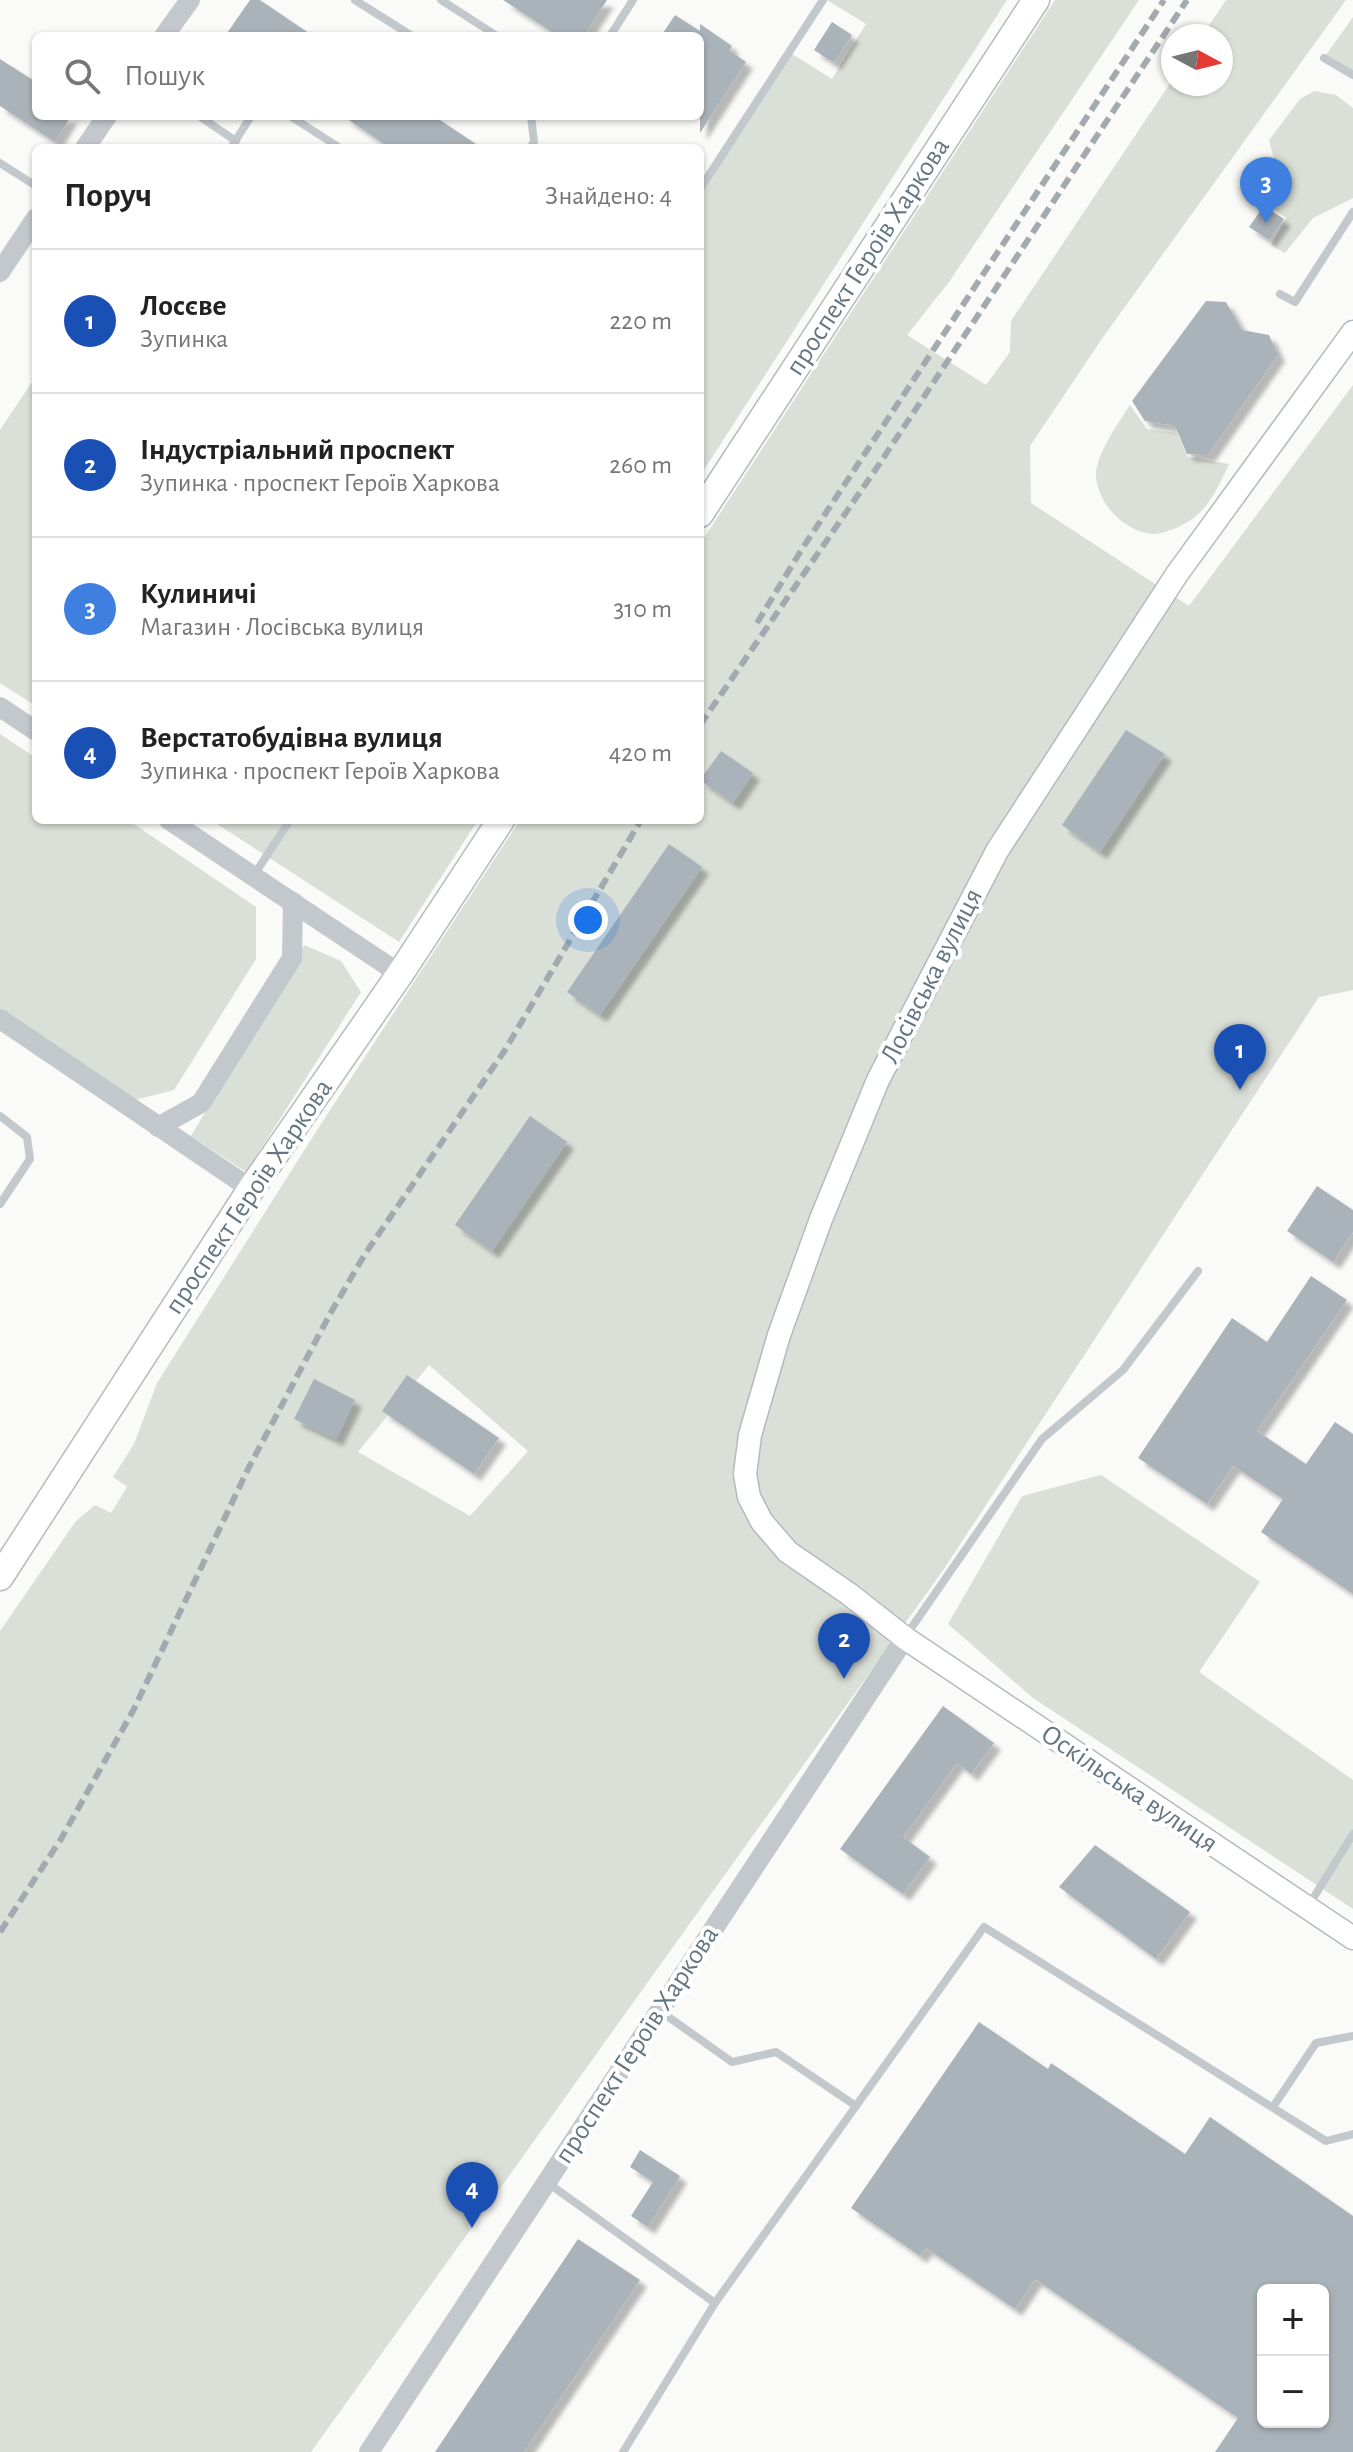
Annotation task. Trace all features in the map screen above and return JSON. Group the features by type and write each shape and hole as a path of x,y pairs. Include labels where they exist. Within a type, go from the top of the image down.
{"main road":[{"name":"проспект Героїв Харкова","path":"704,508 1036,0"},
{"name":"Лосівська вулиця","path":"905,1638 788,1552 762,1522 749,1497 745,1474 750,1435 779,1335 821,1219 878,1080 997,851 1177,574 1353,332"},
{"name":"проспект Героїв Харкова","path":"0,1577 251,1189 400,974 498,824"},
{"name":"Оскільська вулиця","path":"905,1638 1353,1938"}],"street":[{"path":"167,32 190,0"},
{"path":"88,144 104,120"},
{"path":"0,272 32,225"},
{"path":"0,707 32,728"},
{"path":"175,824 400,974"},
{"path":"158,1127 201,1103 292,958 293,902"},
{"path":"0,1019 251,1189"},
{"name":"проспект Героїв Харкова","path":"369,2452 905,1638"}],"lane":[{"path":"355,0 406,32"},
{"path":"441,0 491,32"},
{"path":"613,32 633,0"},
{"path":"704,183 823,0"},
{"path":"1324,58 1353,75"},
{"path":"204,120 233,144 248,120"},
{"path":"296,120 334,144"},
{"path":"531,120 533,144"},
{"path":"0,163 32,183"},
{"path":"1280,294 1295,302 1353,212"},
{"path":"254,876 287,824"},
{"path":"0,1116 27,1137 30,1159 0,1204"},
{"path":"905,1638 1042,1439 1123,1370 1198,1271"},
{"path":"1307,1908 1353,1834"},
{"path":"623,2452 715,2303 984,1927 1326,2141 1353,2134"},
{"path":"660,2011 732,2062 776,2052 856,2106"},
{"path":"1273,2107 1316,2043 1353,2036"},
{"path":"547,2183 715,2303"}],"shaded area":[{"path":"827,0 1007,0 704,470 704,183 789,52 832,79 866,24"},
{"path":"1055,0 1139,0 949,282 907,335 986,385 1010,352 1011,321 1162,96 1233,96 1233,24 1210,24 1226,0 1346,0 1101,340 1030,446 1031,503 1189,606 1353,385 1353,990 1319,997 944,1569 311,2452 0,2452 0,1631 76,1521 95,1505 111,1513 127,1487 113,1477 134,1444 157,1383 319,1127 517,824 704,824 704,538","holes":["429,1365 528,1451 470,1516 358,1452"]},
{"path":"1353,17 1353,75 1324,58"},
{"path":"1314,91 1336,95 1353,108 1353,198 1313,218 1285,253 1271,245 1286,218 1258,198 1276,167 1269,140 1300,99"},
{"path":"32,382 32,703 0,683 0,430"},
{"path":"1130,405 1147,429 1177,433 1188,457 1229,464 1216,492 1202,510 1187,522 1163,533 1142,532 1123,522 1107,506 1098,486 1099,459"},
{"path":"0,734 32,755 32,824 134,824 256,907 256,959 174,1090 123,1103 0,1022"},
{"path":"217,824 475,824 399,942"},
{"path":"304,945 341,961 361,992 246,1172 191,1136"},
{"path":"1101,1475 1260,1582 1199,1672 1353,1780 1353,1909 1033,1698 948,1624 1022,1496"}],"building":[{"path":"250,0 260,0 307,32 228,32"},
{"path":"503,0 607,0 587,32 552,32"},
{"path":"675,15 700,31 700,24 732,46 729,50 746,62 700,133 700,120 704,120 704,32 664,32"},
{"path":"832,22 852,35 834,63 814,50"},
{"path":"0,59 32,79 32,120 69,120 55,142 0,106"},
{"path":"349,120 440,120 476,144 384,144"},
{"path":"1264,206 1284,219 1269,240 1249,227"},
{"path":"1206,301 1226,302 1242,330 1269,335 1278,355 1208,455 1187,454 1175,426 1145,421 1132,401"},
{"path":"1126,730 1165,754 1100,852 1062,825"},
{"path":"721,751 753,773 733,803 704,783 704,774"},
{"path":"669,844 702,867 600,1015 567,992"},
{"path":"530,1116 567,1142 492,1251 455,1225"},
{"path":"1317,1186 1353,1210 1353,1232 1333,1262 1287,1231"},
{"path":"1311,1276 1347,1300 1257,1431 1306,1464 1335,1422 1353,1434 1353,1594 1261,1532 1283,1499 1233,1466 1207,1504 1138,1458 1232,1318 1267,1342"},
{"path":"407,1375 499,1438 474,1474 382,1411"},
{"path":"314,1379 355,1400 336,1439 294,1419"},
{"path":"943,1706 994,1743 971,1774 957,1763 903,1837 930,1857 903,1894 840,1849"},
{"path":"1095,1845 1190,1912 1156,1959 1059,1887"},
{"path":"979,2022 1048,2069 1051,2063 1185,2154 1210,2117 1353,2216 1353,2452 1215,2452 1238,2418 1035,2279 1015,2309 926,2248 920,2256 851,2208"},
{"path":"640,2150 680,2176 648,2227 631,2216 653,2182 630,2167"},
{"path":"578,2239 640,2280 524,2452 435,2452"}],"railway":[{"path":"757,623 802,549 1164,0"},
{"path":"704,719 880,463 1187,0"},
{"path":"0,1932 61,1839 134,1709 247,1471 330,1314 365,1254 505,1050 639,824"}],"place":[{"name":"Кулиничі","path":"1266,223"},
{"name":"Лосєве","path":"1240,1090"},
{"name":"Індустріальний проспект","path":"844,1679"},
{"name":"Верстатобудівна вулиця","path":"472,2228"}]}
